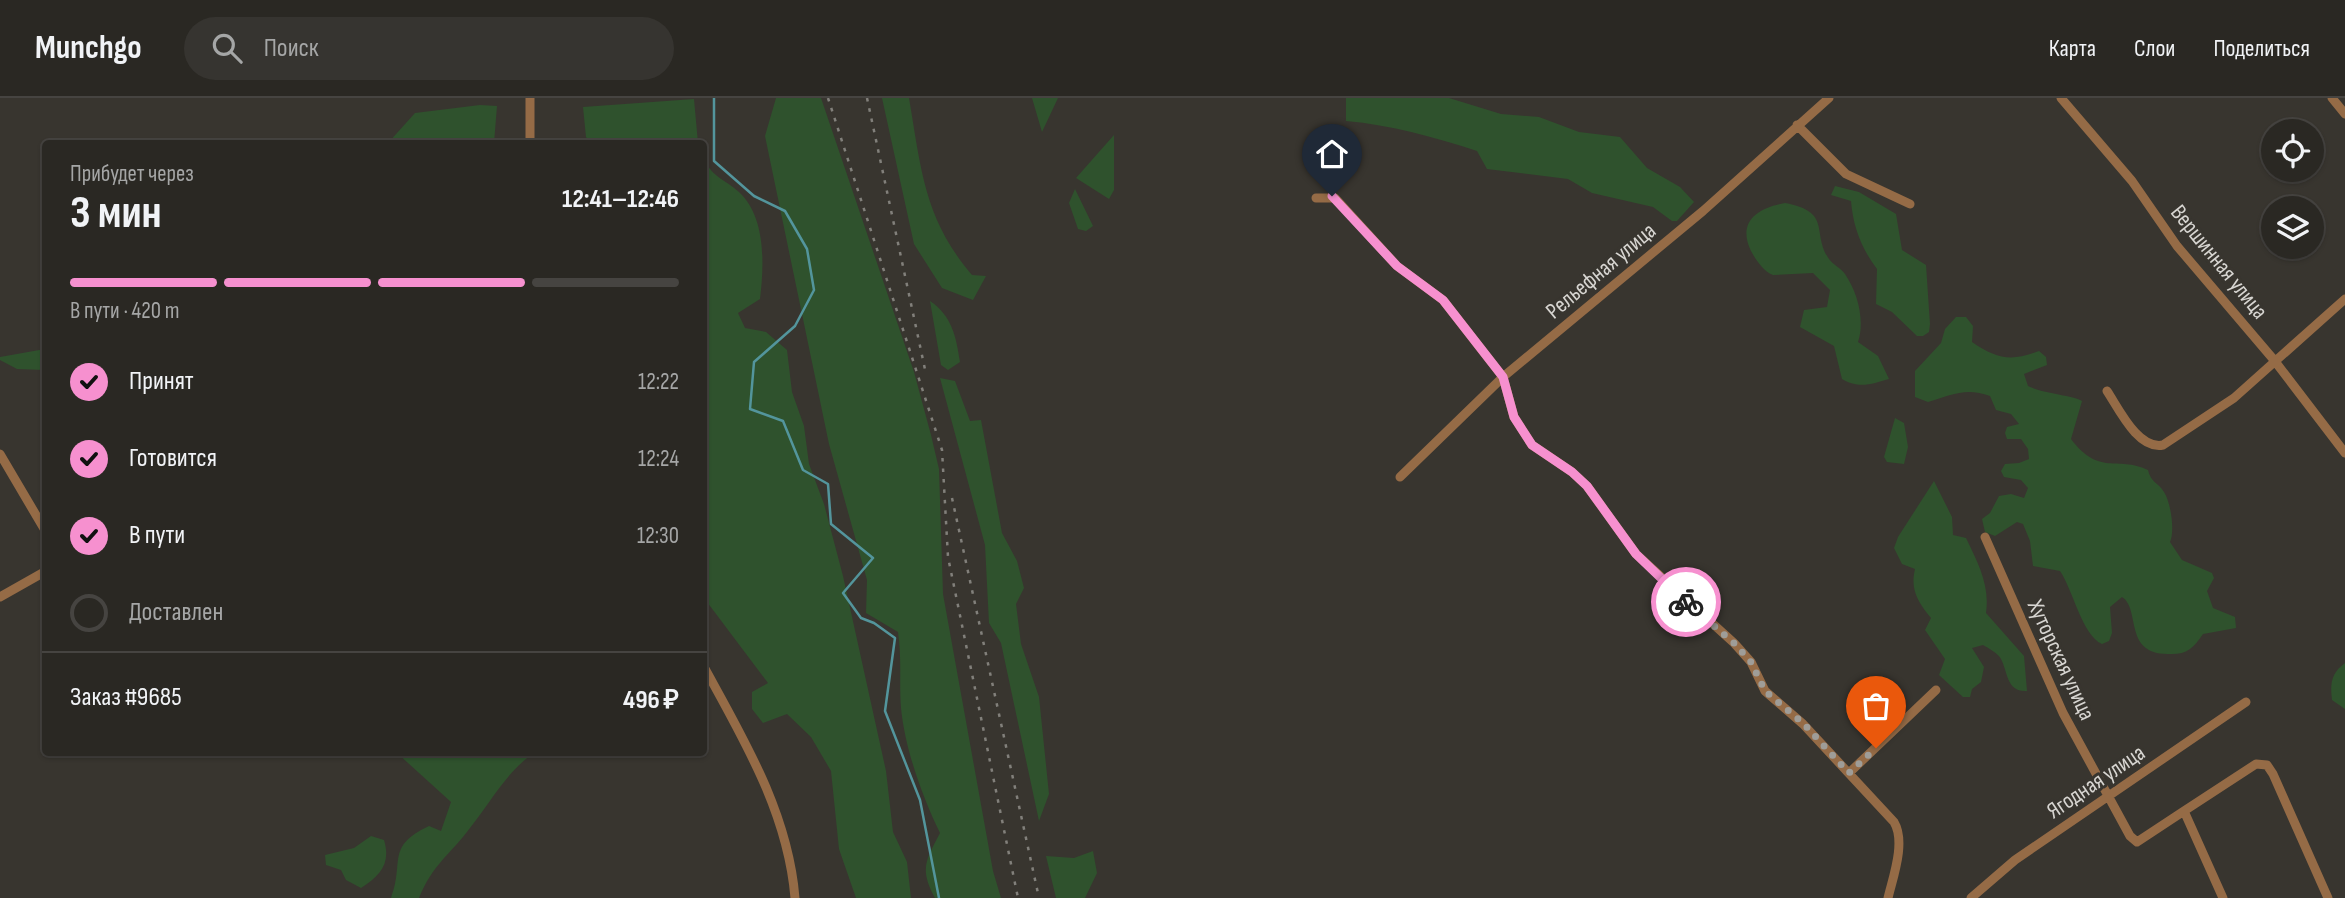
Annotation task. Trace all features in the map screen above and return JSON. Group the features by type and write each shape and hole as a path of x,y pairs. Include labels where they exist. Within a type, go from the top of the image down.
{"street":[{"path":"530,98 530,140"},
{"name":"Рельефная улица","path":"1400,477 1503,377 1703,211 1829,98"},
{"name":"Вершинная улица","path":"2061,98 2132,181 2177,246 2274,360 2345,453"},
{"path":"2332,98 2345,114"},
{"path":"1797,125 1846,174 1910,204"},
{"path":"1316,198 1335,198 1397,266 1443,300 1503,377 1514,417 1532,445 1572,472 1587,486 1636,554 1734,643 1751,662 1765,691 1803,723 1898,828 1895,870 1888,898"},
{"path":"2107,391 2141,439 2156,447 2163,445 2222,407 2345,299"},
{"path":"0,454 42,525"},
{"name":"Хуторская улица","path":"1985,537 2068,724 2135,842 2184,811"},
{"path":"0,597 42,573"},
{"path":"707,673 770,795 785,838 794,898"},
{"path":"1849,773 1936,690"},
{"name":"Ягодная улица","path":"1971,898 2015,860 2246,702"},
{"path":"2223,898 2184,811 2256,764 2267,765 2273,774 2328,898"}],"green space":[{"path":"776,98 821,98 914,372 939,469 943,594 993,871 1001,898 935,898 927,879 926,865 940,833 921,788 906,740 901,708 898,632 866,613 867,580 829,444 765,136"},
{"path":"882,98 909,98 922,170 934,213 956,254 972,275 986,276 973,300 942,288 914,244"},
{"path":"1032,98 1058,98 1042,132"},
{"path":"1346,98 1449,98 1501,114 1539,117 1579,132 1620,137 1647,168 1680,187 1694,202 1677,221 1672,221 1653,207 1592,193 1568,179 1487,169 1477,151 1412,132 1346,121"},
{"path":"694,99 698,140 588,140 583,107"},
{"path":"480,105 497,106 494,140 391,140 415,113"},
{"path":"1114,135 1114,190 1109,199 1076,178"},
{"path":"707,165 715,175 742,195 756,218 762,244 760,299 738,313 745,328 766,332 787,350 792,392 804,426 809,464 824,504 843,576 886,771 893,832 907,862 911,898 856,898 839,849 831,771 811,737 787,714 763,723 752,709 752,692 768,683 707,602"},
{"path":"1835,186 1859,192 1896,214 1902,250 1926,265 1930,324 1929,332 1923,336 1917,336 1892,312 1876,304 1877,269 1859,236 1851,201 1831,195"},
{"path":"1075,189 1093,226 1086,231 1078,229 1069,203"},
{"path":"1785,203 1810,212 1815,218 1824,249 1831,261 1845,274 1857,298 1861,325 1858,342 1878,356 1889,379 1860,385 1842,379 1834,346 1800,327 1804,310 1827,307 1830,290 1813,273 1773,275 1763,268 1753,254 1747,241 1748,224 1758,213"},
{"path":"930,301 943,313 955,335 960,362 948,370 941,365"},
{"path":"1956,317 1966,317 1973,326 1972,342 1989,352 2004,357 2020,357 2039,351 2046,357 2047,365 2024,374 2028,386 2082,401 2071,439 2081,451 2100,462 2127,464 2148,470 2169,503 2172,517 2170,542 2182,560 2212,573 2214,578 2207,591 2213,608 2235,617 2236,628 2203,634 2184,652 2154,652 2144,647 2139,639 2128,603 2122,597 2110,607 2112,633 2109,641 2102,644 2083,622 2060,571 2033,566 2030,541 2023,524 2017,522 1995,536 1985,532 1982,519 1990,513 1999,496 2011,494 2024,498 2028,488 2021,480 2004,477 2001,471 2005,464 2029,459 2028,449 2021,439 2007,439 2007,427 2019,424 2011,414 1996,410 1990,396 1966,392 1928,402 1915,397 1915,371 1941,343 1945,329"},
{"path":"42,350 42,370 17,369 0,360 0,357"},
{"path":"940,378 955,381 970,421 981,420 1002,533 1017,561 1024,588 1016,604 1021,644 1039,697 1049,794 1039,821 1001,643 989,623 985,545"},
{"path":"1895,418 1904,423 1908,447 1904,464 1887,462 1884,457"},
{"path":"1934,481 1952,517 1953,535 1966,538 1979,565 1985,584 1986,613 2024,656 2027,691 2011,685 2000,657 1983,645 1972,648 1984,667 1981,682 1972,689 1970,697 1963,697 1939,675 1945,659 1925,630 1931,618 1916,595 1915,569 1902,564 1894,548 1898,537"},
{"path":"2345,663 2345,709 2332,700 2331,689 2334,675"},
{"path":"400,756 530,756 507,778 436,868 419,898 391,898 401,848 406,841 429,826 441,831 451,802"},
{"path":"371,836 384,840 385,862 379,873 361,888 346,880 341,870 326,865 325,855 354,848"},
{"path":"1093,851 1097,873 1085,898 1056,898 1046,856 1074,858"}],"waterway":[{"path":"714,98 714,161 754,196 785,211 807,249 814,290 795,326 754,362 750,409 783,421 803,470 828,484 831,524 873,558 843,593 861,618 874,623 895,638 885,711 920,800 939,898"}],"railway":[{"path":"828,98 942,450 948,557 1018,898"},
{"path":"867,98 926,374"},
{"path":"952,498 1039,898"}],"way so far":[{"path":"1686,602 1715,623 1751,662 1765,691 1803,723 1849,773 1876,748"}],"route":[{"path":"1332,196 1397,266 1443,300 1503,377 1514,417 1532,445 1572,472 1587,486 1636,554 1686,602"}]}
